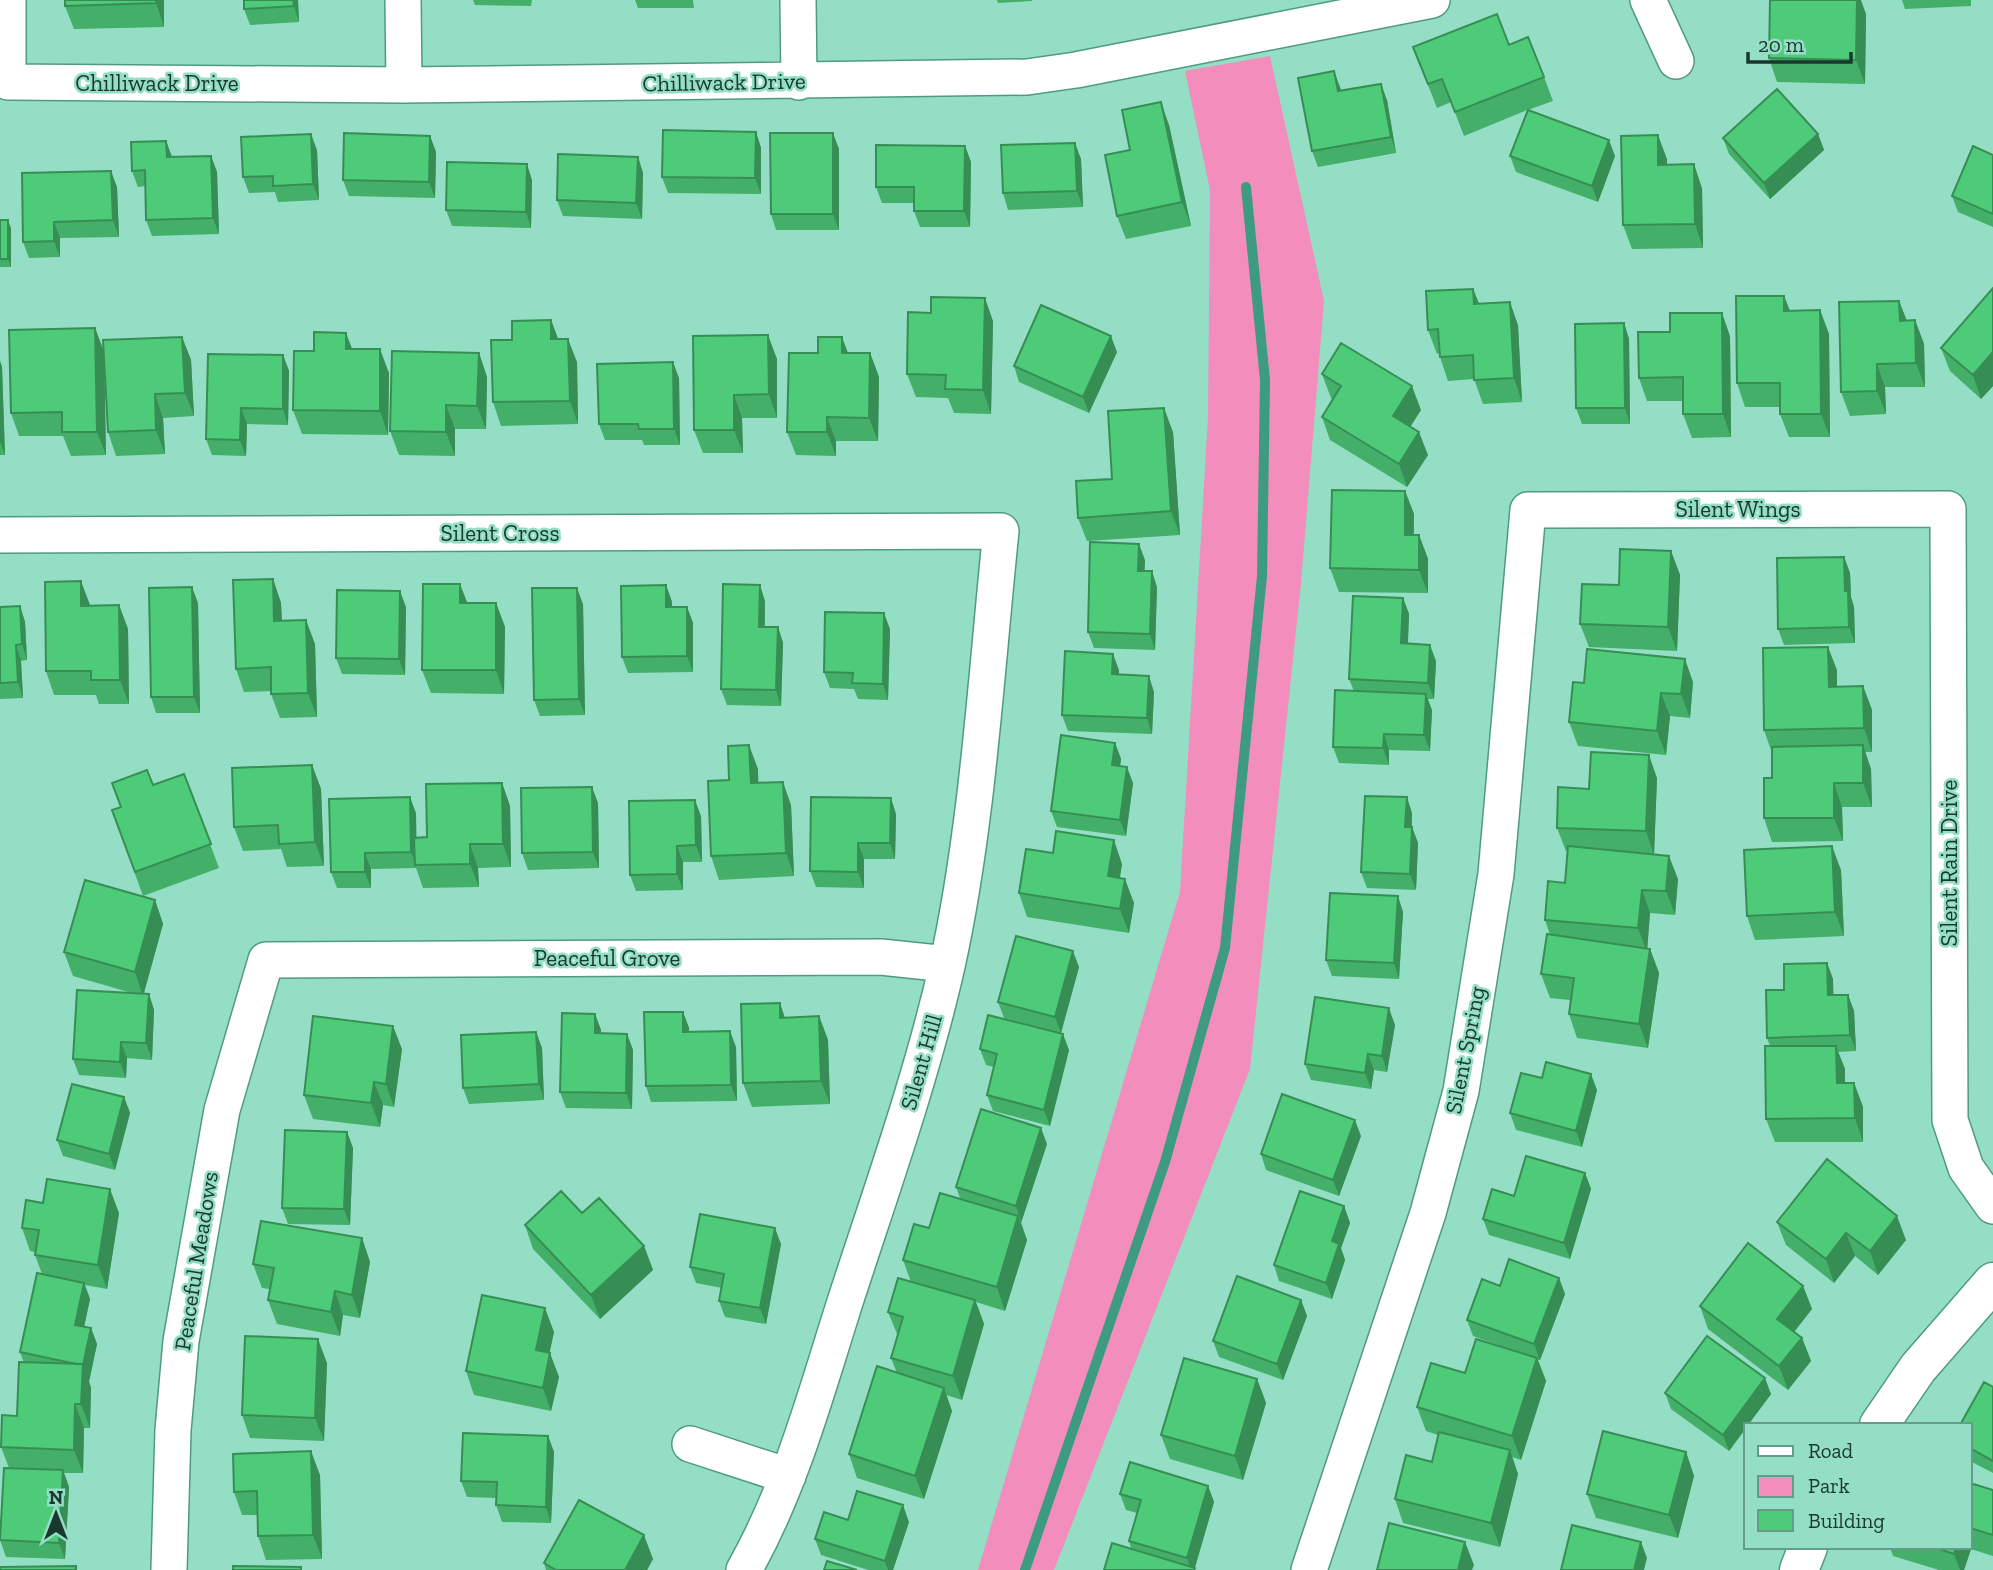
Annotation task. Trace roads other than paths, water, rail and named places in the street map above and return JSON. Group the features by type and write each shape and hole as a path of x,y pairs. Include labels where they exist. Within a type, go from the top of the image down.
{"street":[{"name":"Chilliwack Drive","path":"8,0 8,82 404,85 1027,77 1432,0"},
{"path":"403,0 404,85"},
{"path":"798,0 799,82"},
{"path":"1648,0 1676,61"},
{"name":"Silent Wings","path":"1528,510 1948,509"},
{"name":"Silent Rain Drive","path":"1948,509 1950,1120 1966,1168 1993,1206"},
{"name":"Silent Spring","path":"1309,1570 1427,1213 1461,1091 1496,874 1528,510"},
{"name":"Silent Cross","path":"0,535 1001,531"},
{"name":"Silent Hill","path":"744,1570 788,1476 918,1079 947,964 970,834 1001,531"},
{"name":"Peaceful Grove","path":"266,960 881,957 947,964"},
{"name":"Peaceful Meadows","path":"169,1570 173,1430 181,1341 222,1110 266,960"},
{"path":"1880,1423 1918,1368 1993,1282"},
{"path":"690,1444 788,1476"},
{"path":"1799,1570 1807,1549"}],"waterway":[{"path":"1025,1570 1165,1162 1225,948 1262,576 1265,380 1246,187"}]}
